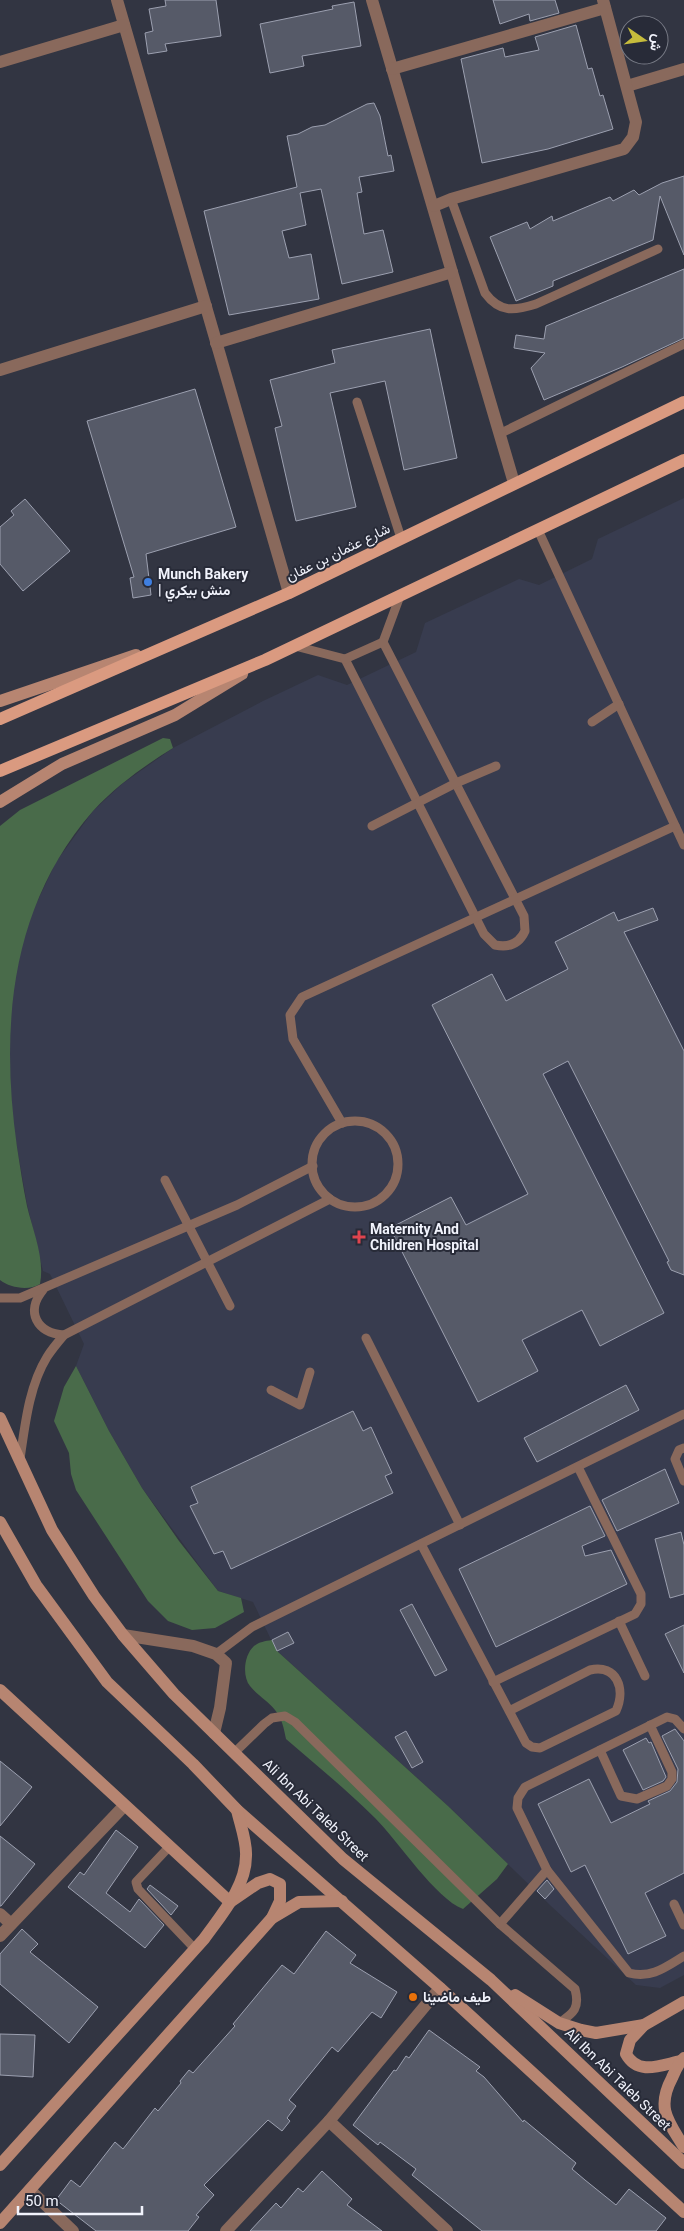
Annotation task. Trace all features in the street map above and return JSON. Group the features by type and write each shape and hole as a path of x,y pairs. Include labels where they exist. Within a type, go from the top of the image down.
{"main road":[{"name":"شارع عثمان بن عفان","path":"0,719 289,593 684,402"},
{"path":"0,771 265,660 684,460"}],"street":[{"path":"0,701 157,648 289,593 117,0"},
{"path":"372,0 514,483"},
{"path":"392,69 604,4 636,122 633,137 624,149 451,199 434,206"},
{"path":"0,62 124,25"},
{"path":"627,86 684,69"},
{"path":"216,343 452,272"},
{"path":"0,370 206,306"},
{"path":"0,802 62,764 174,715 265,660"},
{"name":"Ali Ibn Abi Taleb Street","path":"0,1418 52,1530 94,1596 123,1635 174,1694 343,1859 491,1980 684,2164"},
{"path":"0,1522 36,1585 107,1682 193,1764 237,1810 440,1988 684,2212"},
{"path":"123,1635 193,1646 216,1654 226,1664 220,1708 214,1733"},
{"path":"0,1690 230,1902"},
{"path":"0,1936 124,1806"},
{"path":"0,2165 195,1949 230,1902 242,1878 246,1855 237,1810"},
{"path":"0,2223 272,1918 280,1901 280,1884 270,1879 258,1883 230,1902"},
{"path":"272,1918 299,1902 342,1901"},
{"path":"0,1914 11,1924"},
{"path":"491,1980 559,2023 581,2030 596,2033 644,2025"},
{"path":"226,2231 329,2121 440,1988"},
{"path":"682,2059 652,2068 638,2067 630,2062 626,2054 630,2040 644,2025 684,2002"},
{"path":"682,2059 667,2086 663,2106 667,2122 684,2146"},
{"path":"329,2121 447,2231"},
{"path":"30,2190 73,2231"}],"lane":[{"path":"451,199 485,293 493,304 506,309 520,309 536,304 658,249"},
{"path":"499,434 684,344"},
{"path":"357,402 400,538"},
{"path":"538,530 684,845"},
{"path":"295,646 345,659 383,642 400,596"},
{"path":"345,659 484,934 495,945 509,946 516,943 525,931 526,923 517,900 383,642"},
{"path":"592,722 619,704"},
{"path":"372,826 456,783 496,766"},
{"path":"342,1123 293,1039 290,1015 302,997 675,826"},
{"path":"351,1120 369,1122 385,1132 395,1147 398,1159 397,1175 390,1189 378,1201 355,1207 339,1204 324,1194 313,1173 315,1148 324,1134 334,1126 342,1123 351,1120"},
{"path":"0,1298 20,1298 44,1288 237,1205 313,1166"},
{"path":"165,1180 230,1306"},
{"path":"20,1459 33,1391 46,1358 64,1335 330,1199"},
{"path":"44,1288 36,1298 35,1312 38,1324 46,1331 64,1335"},
{"path":"20,1298 35,1312"},
{"path":"366,1338 460,1525"},
{"path":"271,1390 300,1405 310,1372"},
{"path":"216,1654 252,1627 684,1414"},
{"path":"684,1448 679,1450 675,1459 684,1481"},
{"path":"493,1682 635,1614 641,1604 641,1594 578,1467"},
{"path":"421,1544 509,1712 526,1742 532,1747 540,1748 616,1711 621,1700 621,1689 616,1678 608,1670 599,1668 590,1670 509,1712"},
{"path":"619,1621 645,1676"},
{"path":"234,1753 272,1718 285,1716 295,1722 500,1924 575,1989 578,2001 574,2011 559,2023"},
{"path":"684,1730 675,1718 667,1717 525,1786 518,1798 517,1808 547,1870 629,1973 644,1976 660,1971 684,1956"},
{"path":"600,1750 621,1796 637,1799 667,1786 672,1779 672,1772 650,1725"},
{"path":"169,1846 136,1882 138,1889 195,1949"},
{"path":"500,1924 547,1870"},
{"path":"674,1904 684,1925"}],"shaded area":[{"name":"Maternity And Children Hospital","path":"684,498 684,1975 660,1988 636,1985 448,1806 276,1650 253,1602 218,1591 142,1488 109,1431 76,1366 84,1344 50,1274 43,1271 27,1204 13,1125 8,1041 13,980 29,919 56,862 93,811 122,784 173,748 263,701 318,675 347,685 416,652 425,623 519,579 539,585 592,559 598,539"}],"green space":[{"path":"163,738 170,739 173,748 141,769 111,793 93,811 65,848 44,887 28,927 18,970 12,1013 10,1057 17,1147 27,1206 40,1255 41,1274 40,1284 36,1286 14,1287 0,1280 0,826 20,810"},
{"path":"76,1366 109,1431 142,1488 179,1541 218,1591 241,1598 244,1612 215,1628 192,1630 168,1621 148,1601 76,1490 71,1474 69,1453 54,1421 64,1387"},
{"path":"272,1640 277,1651 448,1806 508,1864 497,1879 463,1909 452,1903 429,1882 375,1818 286,1739 277,1713 250,1686 247,1682 245,1671 246,1660 254,1646"}],"building":[{"path":"165,0 216,0 221,36 165,44 167,51 148,54 145,33 153,31 149,9 166,6"},
{"path":"493,0 555,0 559,13 530,21 529,14 500,24"},
{"path":"354,2 361,46 302,56 304,66 270,73 260,24 333,9 332,6"},
{"path":"576,25 588,69 592,68 600,96 603,95 613,129 548,149 482,163 461,59 503,48 505,57 539,50 535,37"},
{"path":"374,103 380,116 388,156 391,155 394,171 359,177 362,192 357,193 364,234 383,230 393,272 342,284 321,189 300,193 306,225 282,231 289,258 311,254 319,299 229,315 204,211 297,187 287,136 298,134 312,127 325,125 367,104"},
{"path":"684,176 684,255 660,196 653,240 553,281 553,286 516,301 490,237 527,222 530,229 552,216 553,221 610,197 613,201 634,190 639,195 662,183"},
{"path":"684,269 684,338 544,400 531,368 545,353 514,348 516,335 544,339 546,326"},
{"path":"430,329 457,458 404,470 385,381 330,393 356,507 296,521 275,428 282,426 270,380 335,363 332,350"},
{"path":"195,389 236,527 146,554 151,595 133,598 130,578 134,577 87,421"},
{"path":"25,499 70,551 23,591 0,564 0,527 14,515 11,511"},
{"path":"653,908 658,920 624,932 684,1051 684,1275 671,1270 667,1262 669,1261 568,1061 543,1074 664,1313 600,1346 582,1310 522,1340 538,1371 478,1402 390,1228 451,1197 466,1225 528,1194 432,1005 492,974 506,1001 568,969 555,942 614,912 618,921"},
{"path":"626,1385 639,1410 537,1462 524,1438"},
{"path":"353,1411 363,1431 371,1427 392,1473 385,1476 393,1493 231,1569 223,1551 214,1554 190,1506 198,1503 191,1487"},
{"path":"665,1469 679,1503 617,1531 602,1500"},
{"path":"590,1506 605,1536 582,1546 585,1556 611,1550 627,1584 496,1647 459,1569"},
{"path":"681,1532 684,1545 684,1594 670,1598 655,1539"},
{"path":"412,1604 447,1670 435,1676 400,1610"},
{"path":"684,1625 684,1673 665,1634"},
{"path":"288,1632 294,1643 277,1651 272,1640"},
{"path":"675,1729 684,1741 684,1873 645,1893 666,1936 628,1954 585,1865 571,1872 538,1804 589,1779 611,1823 650,1804 648,1801 670,1791 677,1782 678,1769 662,1736"},
{"path":"406,1731 423,1762 412,1768 395,1737"},
{"path":"646,1738 649,1743 651,1742 666,1777 663,1781 643,1790 623,1750"},
{"path":"0,1761 32,1787 0,1826"},
{"path":"116,1830 138,1847 106,1893 130,1912 139,1899 164,1925 145,1948 68,1887 80,1872 84,1875"},
{"path":"0,1836 35,1864 1,1906 0,1906"},
{"path":"547,1880 554,1889 545,1899 537,1891"},
{"path":"150,1885 178,1906 171,1915 147,1889"},
{"path":"22,1929 38,1944 30,1952 98,2007 69,2043 0,1984 0,1954"},
{"path":"326,1931 356,1955 350,1963 397,1992 381,2018 372,2012 338,2052 332,2047 289,2100 296,2106 287,2118 290,2121 282,2131 268,2120 204,2185 214,2195 196,2215 199,2217 188,2231 96,2231 56,2200 71,2180 80,2187 115,2142 123,2149 155,2108 158,2111 189,2070 193,2073 235,2026 233,2024 282,1965 294,1974"},
{"path":"429,2030 480,2067 476,2071 484,2077 523,2122 524,2120 576,2163 572,2169 616,2205 629,2189 666,2218 656,2231 482,2231 412,2175 416,2169 380,2142 378,2145 353,2125 394,2070 396,2071 406,2056 409,2058"},
{"path":"0,2034 35,2035 33,2077 0,2075"},
{"path":"322,2171 352,2199 347,2205 382,2231 250,2231 276,2203 281,2208 298,2188 303,2192"}],"place":[{"name":"Munch Bakery | منش بيكري","path":"148,582"},
{"name":"Maternity And Children Hospital","path":"359,1237"},
{"name":"طيف ماضينا","path":"413,1997"}]}
